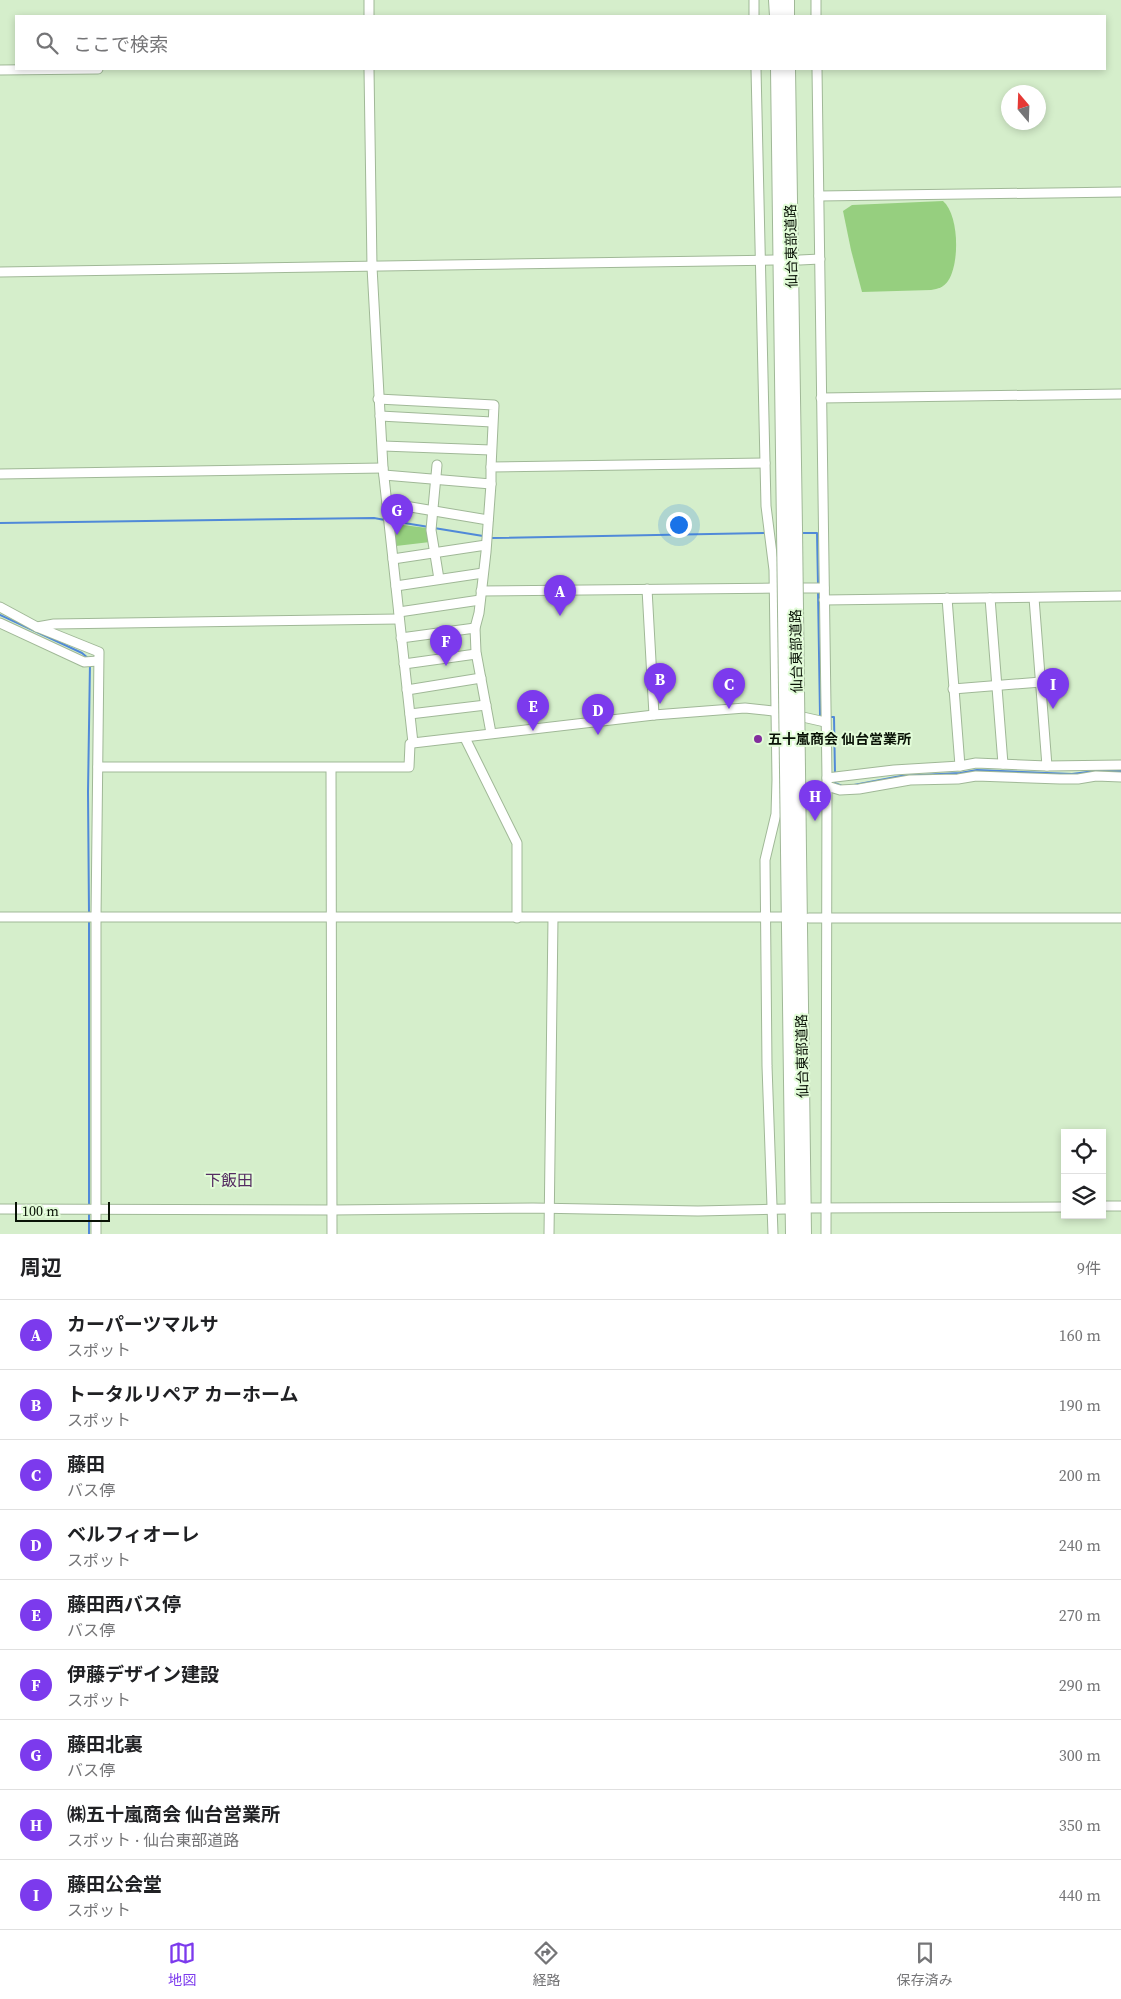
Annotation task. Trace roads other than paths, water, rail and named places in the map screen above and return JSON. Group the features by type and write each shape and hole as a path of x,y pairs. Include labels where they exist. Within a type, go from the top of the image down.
{"highway":[{"path":"776,0 777,15"},
{"path":"787,0 787,15"},
{"name":"仙台東部道路","path":"778,70 804,1234"},
{"name":"仙台東部道路","path":"788,70 789,529"},
{"name":"仙台東部道路","path":"793,1234 794,851"}],"street":[{"path":"369,0 369,15"},
{"path":"754,0 754,15"},
{"path":"816,0 816,15"},
{"path":"0,70 15,70"},
{"path":"98,767 409,767 410,744 413,743 387,503 378,399 372,267 369,70"},
{"path":"756,70 764,463 774,588 777,711 776,814 765,860 767,1066 773,1234"},
{"path":"817,70 821,398 819,588 824,600 825,722 828,780 826,1234"},
{"path":"819,196 1121,192"},
{"path":"800,260 820,259"},
{"path":"0,272 773,260"},
{"path":"821,398 1121,394"},
{"path":"378,399 494,405 487,539 479,613 475,628 476,654 492,733"},
{"path":"380,416 492,422"},
{"path":"383,446 491,450"},
{"path":"491,467 764,463"},
{"path":"437,465 431,527 439,579"},
{"path":"0,474 384,472 490,484"},
{"path":"387,503 488,520"},
{"path":"393,558 435,553 487,539"},
{"path":"396,586 484,573"},
{"path":"37,627 54,624 399,616 481,595 648,590 819,588"},
{"path":"648,590 654,715"},
{"path":"824,600 1121,596"},
{"path":"947,598 960,766"},
{"path":"990,598 1003,764"},
{"path":"1034,598 1047,766"},
{"path":"0,607 37,627 99,652 92,662 98,767 92,918 92,1208 96,1234"},
{"path":"1,622 92,662"},
{"path":"401,638 475,628"},
{"path":"404,664 476,654"},
{"path":"407,690 481,678"},
{"path":"954,690 1042,682"},
{"path":"410,714 486,705"},
{"path":"413,743 654,715 746,708 777,711 825,722"},
{"path":"465,738 517,843 517,918"},
{"path":"828,780 894,770 960,766 976,763 1047,766 1121,765"},
{"path":"331,768 332,1234"},
{"path":"828,780 840,790 859,790 910,780 958,779 976,776 1060,779 1096,776 1121,777"},
{"path":"0,918 781,917"},
{"path":"549,1234 553,918"},
{"path":"809,918 1121,918"},
{"path":"1106,1206 1121,1206"},
{"path":"811,1208 1061,1207"},
{"path":"0,1209 549,1209 679,1211 787,1209"}],"waterway":[{"path":"0,523 374,518 385,520"},
{"path":"392,521 429,527"},
{"path":"434,528 483,536"},
{"path":"491,538 766,533"},
{"path":"801,533 817,533 818,584"},
{"path":"818,591 820,715"},
{"path":"0,615 82,653 89,659"},
{"path":"89,914 90,663"},
{"path":"830,717 834,717 835,773"},
{"path":"854,785 901,776 960,773 977,770 1072,774 1095,771 1121,771"},
{"path":"835,780 835,783 842,786"},
{"path":"89,921 89,1206"},
{"path":"89,1213 89,1234"}],"place":[{"name":"藤田北裏","path":"397,535"},
{"name":"カーパーツマルサ","path":"560,616"},
{"name":"伊藤デザイン建設","path":"446,666"},
{"name":"トータルリペア カーホーム","path":"660,704"},
{"name":"藤田","path":"729,709"},
{"name":"藤田公会堂","path":"1053,709"},
{"name":"藤田西バス停","path":"533,731"},
{"name":"ベルフィオーレ","path":"598,735"},
{"name":"五十嵐商会 仙台営業所","path":"758,739"},
{"name":"㈱五十嵐商会 仙台営業所","path":"815,821"}],"district":[{"name":"下飯田","path":"229,1180"}]}
